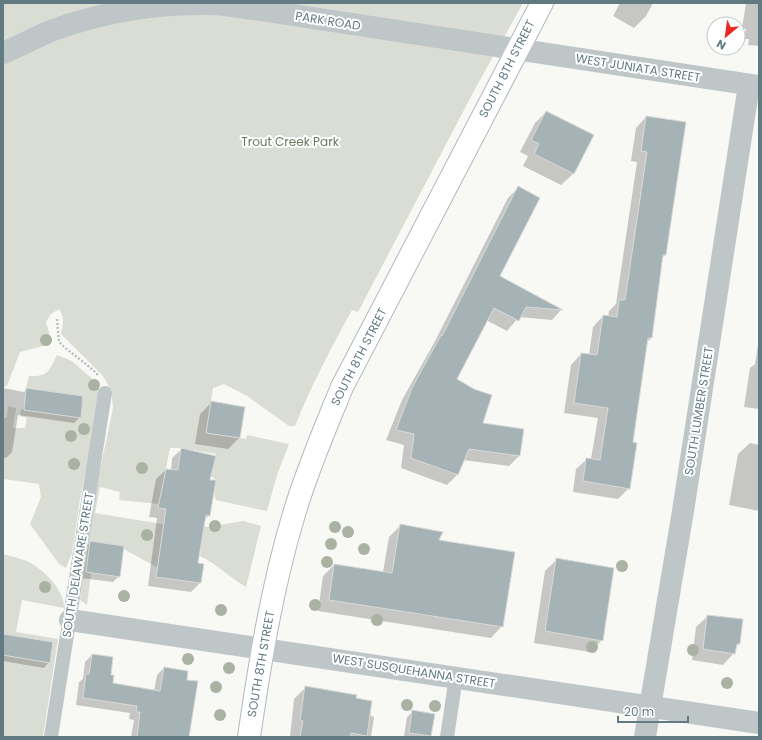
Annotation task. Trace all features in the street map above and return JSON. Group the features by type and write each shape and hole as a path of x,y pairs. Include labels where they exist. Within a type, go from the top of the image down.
{"main road":[{"name":"SOUTH 8TH STREET","path":"249,737 262,648 277,578 294,512 326,424 360,351 542,3"}],"street":[{"name":"PARK ROAD","path":"3,53 52,31 91,18 132,9 159,6 210,4 260,10 517,49"},
{"name":"WEST JUNIATA STREET","path":"517,49 754,86"},
{"name":"SOUTH LUMBER STREET","path":"645,737 754,86"},
{"name":"WEST SUSQUEHANNA STREET","path":"70,620 759,722"}],"lane":[{"name":"SOUTH DELAWARE STREET","path":"51,737 105,393"},
{"path":"447,737 456,677"}],"path":[{"path":"57,319 59,342 102,379 105,393"}],"green space":[{"name":"Trout Creek Park","path":"3,3 523,3 475,89 358,312 352,310 344,324 295,426 289,426 247,396 224,384 213,388 206,433 246,439 247,435 289,444 277,475 267,511 216,500 214,493 216,480 211,476 216,454 181,448 170,448 159,504 119,500 120,492 100,487 95,513 174,526 175,523 208,527 243,521 261,526 246,587 200,556 201,548 162,542 158,568 124,549 124,546 91,541 86,572 91,573 87,605 80,600 91,513 113,408 111,391 103,376 61,334 63,318 59,309 51,314 46,322 51,339 47,345 20,352 7,386 3,387"},
{"path":"57,355 72,361 97,383 101,397 80,499 72,553 66,568 59,564 30,524 41,497 39,484 3,479 3,419 7,417 8,406 16,408 13,428 25,428 27,418 20,416 21,409 80,417 83,396 26,388 29,376 40,375 47,372"},
{"path":"3,554 27,561 40,569 57,587 63,601 64,608 22,600 16,632 58,639 43,737 3,737"}],"building":[{"path":"546,111 594,135 574,174 534,154 539,144 531,140"},
{"path":"646,116 686,122 666,255 663,255 652,338 648,338 633,442 637,443 630,489 583,481 586,458 600,460 608,408 574,403 581,353 597,355 603,315 617,317 619,300 625,300 647,152 641,151"},
{"path":"518,186 540,198 500,276 563,310 526,307 519,321 494,308 457,379 474,389 492,395 483,423 524,429 520,456 469,449 458,475 411,458 414,434 396,430 412,388 441,335 442,336"},
{"path":"26,388 83,396 81,418 24,410"},
{"path":"211,401 245,407 240,438 206,433"},
{"path":"181,448 216,456 210,480 216,480 210,516 206,515 198,563 204,564 201,583 156,577 166,509 158,508 166,469 178,470"},
{"path":"400,524 443,532 439,540 515,552 503,627 329,600 334,564 392,573"},
{"path":"90,541 124,546 120,577 86,572"},
{"path":"556,558 614,568 603,641 545,631"},
{"path":"707,615 743,619 740,644 737,644 735,654 703,649"},
{"path":"3,634 53,642 50,663 3,655"},
{"path":"92,654 113,657 111,675 114,675 113,683 160,691 164,667 188,671 187,680 198,681 189,737 137,737 140,712 136,712 137,706 83,698 86,674 89,674"},
{"path":"305,686 357,695 356,698 372,701 367,736 351,733 350,737 300,737 303,721 300,720"},
{"path":"412,710 435,714 431,736 409,733"}]}
